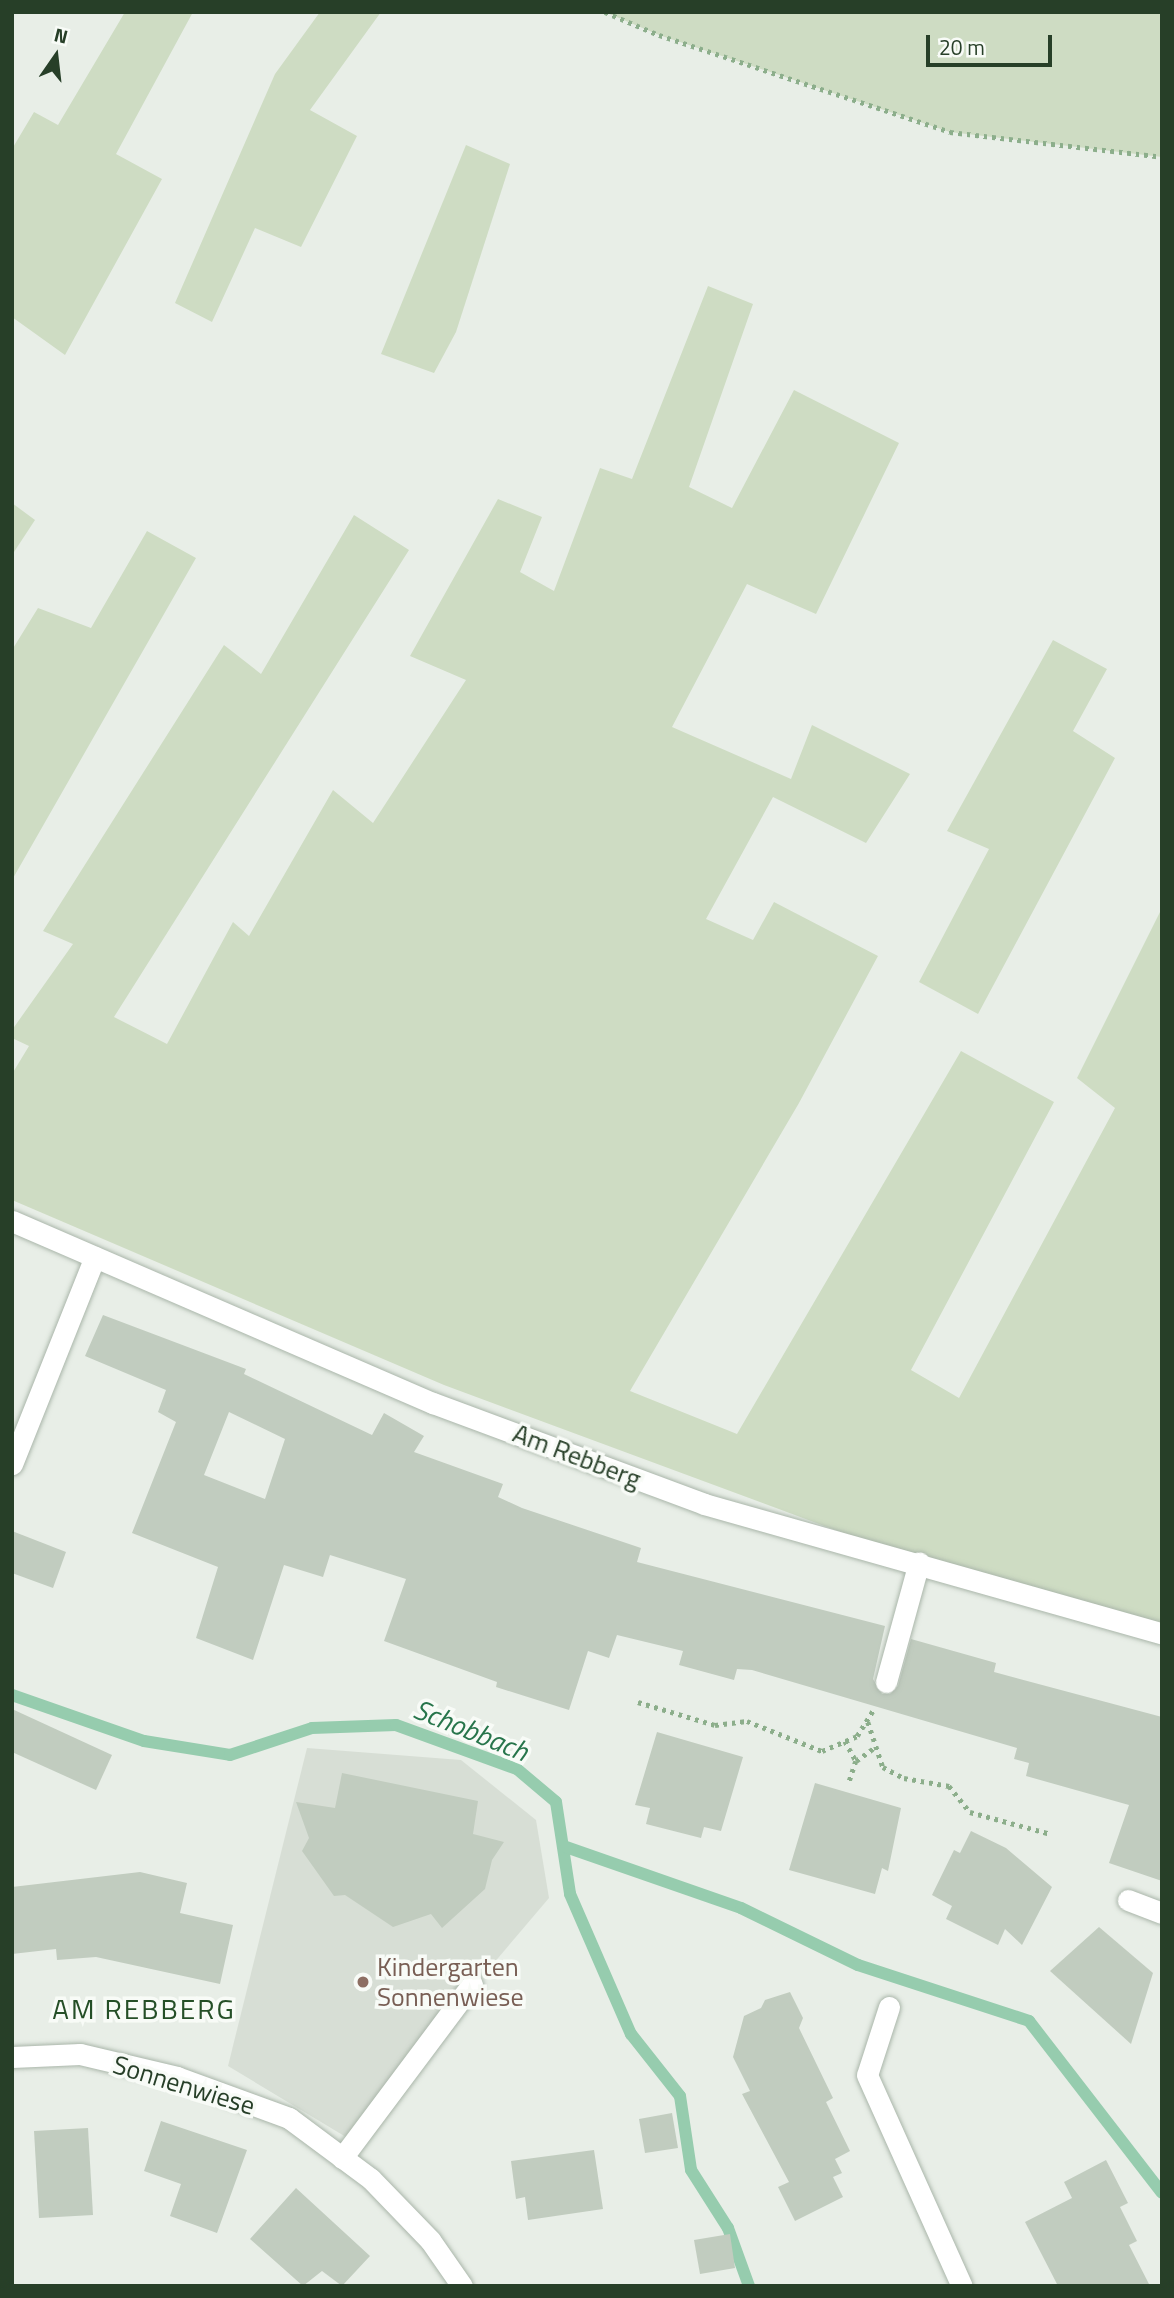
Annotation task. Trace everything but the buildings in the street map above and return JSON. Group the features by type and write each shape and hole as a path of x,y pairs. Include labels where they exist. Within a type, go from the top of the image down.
{"street":[{"name":"Am Rebberg","path":"12,1221 433,1403 691,1499 919,1562 1162,1634"},
{"path":"12,1464 95,1257"},
{"path":"886,1682 919,1562"},
{"path":"1128,1900 1162,1913"},
{"path":"342,2158 472,1984"},
{"path":"889,2007 867,2075 962,2286"},
{"name":"Sonnenwiese","path":"12,2057 80,2054 177,2077 289,2118 371,2179 430,2240 462,2286"}],"path":[{"path":"605,12 659,35 950,132 1162,157"},
{"path":"638,1702 715,1725 747,1721 822,1751 857,1736 869,1722 886,1682"},
{"path":"869,1722 874,1748 883,1766 904,1778 949,1786 970,1812 1051,1834"},
{"path":"845,1741 856,1761"},
{"path":"849,1783 856,1761 874,1748"}],"shaded area":[{"name":"Kindergarten Sonnenwiese","path":"307,1748 461,1760 536,1820 549,1898 346,2137 228,2066"}],"green space":[{"path":"125,12 193,12 116,154 162,179 65,355 12,317 12,149 34,112 58,125"},
{"path":"320,12 381,12 310,110 357,136 301,247 255,228 212,322 175,303 275,74"},
{"path":"605,12 1162,12 1162,157 950,132 659,35"},
{"path":"466,145 510,164 456,332 434,373 381,354"},
{"path":"708,286 753,304 689,487 732,508 794,390 899,443 816,614 747,584 672,727 791,779 812,725 910,774 866,843 773,797 706,919 753,940 774,902 878,956 799,1103 630,1391 737,1434 961,1051 1054,1102 911,1370 959,1398 1115,1108 1077,1078 1162,908 1162,1635 981,1584 444,1385 12,1200 12,1074 29,1046 12,1038 12,1030 73,944 43,931 224,645 261,674 354,515 409,550 114,1017 167,1044 233,922 249,936 333,790 373,823 466,680 410,656 498,499 542,517 520,572 554,591 600,468 632,479"},
{"path":"12,503 35,520 12,555"},
{"path":"147,531 196,558 12,880 12,650 38,608 91,628"},
{"path":"1053,640 1107,669 1073,731 1115,758 978,1014 919,982 989,849 947,831"}],"waterway":[{"name":"Schobbach","path":"12,1695 144,1741 230,1755 312,1728 396,1725 517,1769 556,1802 570,1894 631,2034 680,2096 691,2170 728,2228 749,2286"},
{"path":"566,1847 741,1908 858,1965 1029,2021 1162,2193"}],"place":[{"name":"Kindergarten Sonnenwiese","path":"363,1982"}],"district":[{"name":"AM REBBERG","path":"144,2009"}]}
